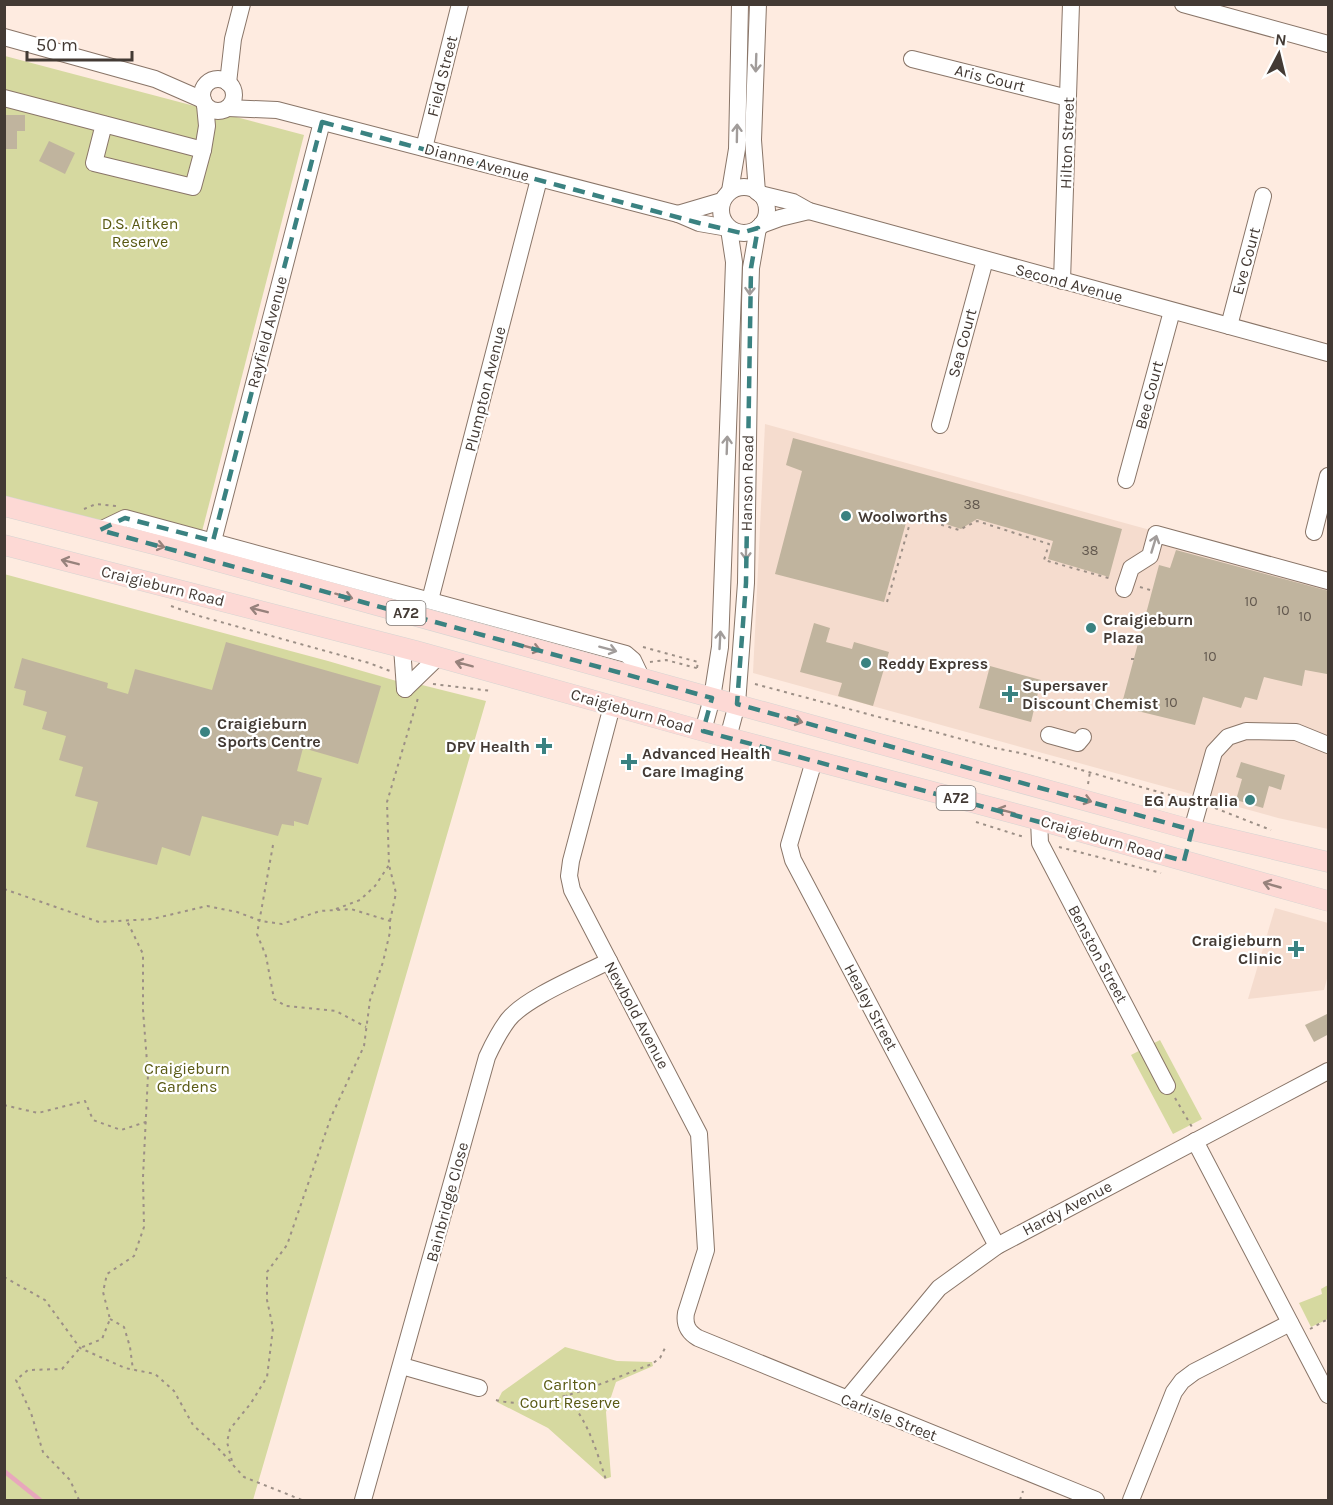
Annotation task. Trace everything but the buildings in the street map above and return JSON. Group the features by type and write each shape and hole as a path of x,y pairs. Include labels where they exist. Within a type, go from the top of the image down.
{"main road":[{"name":"Craigieburn Road","path":"4,506 638,671 712,698 1192,830 1329,862"},
{"name":"Craigieburn Road","path":"4,545 402,647 1329,901"},
{"path":"1184,861 1192,830"}],"street":[{"path":"221,84 242,4"},
{"name":"Field Street","path":"424,148 460,4"},
{"path":"740,4 737,149 721,216 729,228 735,232 747,233 760,226 766,213 766,206 758,193 753,140 758,4"},
{"name":"Hilton Street","path":"1062,281 1071,4"},
{"path":"1183,4 1329,44"},
{"name":"Dianne Avenue","path":"6,43 155,79 221,84 277,110 678,214 699,223 729,228"},
{"name":"Aris Court","path":"912,59 1068,98"},
{"name":"Dianne Avenue","path":"155,79 204,103"},
{"path":"104,124 93,163 193,187 204,144 203,91 221,84"},
{"path":"204,144 233,99 221,84"},
{"path":"4,98 104,124 204,144"},
{"path":"204,103 214,110 226,109"},
{"name":"Dianne Avenue","path":"226,109 277,110"},
{"name":"Rayfield Avenue","path":"213,542 322,122"},
{"name":"Plumpton Avenue","path":"430,600 539,179"},
{"path":"678,214 726,196 741,187 758,193"},
{"name":"Second Avenue","path":"758,193 793,202 809,211 1329,353"},
{"name":"Eve Court","path":"1229,326 1263,196"},
{"name":"Second Avenue","path":"760,226 809,211"},
{"name":"Hanson Road","path":"728,738 737,704 746,583 751,268 760,226"},
{"name":"Hanson Road","path":"703,731 717,674 721,626 734,262 729,228"},
{"name":"Sea Court","path":"940,425 985,260"},
{"name":"Bee Court","path":"1126,480 1172,311"},
{"path":"1314,532 1329,476"},
{"name":"Craigieburn Road","path":"100,530 125,518 621,652 629,656 638,671"},
{"path":"1125,586 1131,567 1150,556 1156,534 1329,581"},
{"path":"402,647 414,679 438,657"},
{"name":"Newbold Avenue","path":"612,706 569,876 572,890 699,1134 706,1250 686,1313 687,1327"},
{"path":"1192,830 1215,752 1228,737 1259,731 1280,733 1288,740 1298,744 1324,744"},
{"path":"1048,735 1078,743 1083,737"},
{"name":"Healey Street","path":"814,761 791,834 789,845 793,860 997,1246"},
{"name":"Benston Street","path":"1039,820 1040,843 1167,1086"},
{"name":"Bainbridge Close","path":"363,1500 487,1057 509,1019 523,1006 609,961"},
{"name":"Hardy Avenue","path":"847,1400 939,1288 997,1246 1329,1071"},
{"path":"1195,1141 1297,1328 1329,1395"},
{"name":"Carlisle Street","path":"687,1327 698,1338 1096,1500"},
{"path":"1131,1500 1174,1392 1182,1381 1194,1372 1297,1328"},
{"path":"402,1366 479,1388"}],"path":[{"path":"887,602 912,516 959,530 977,521 1049,544 1044,560 1125,586 1150,590"},
{"path":"166,605 369,663 414,679 500,692"},
{"path":"638,671 666,660 717,674"},
{"path":"233,1465 227,1442 230,1429 251,1403 267,1377 273,1328 267,1300 267,1272 286,1245 332,1117 364,1046 370,1000 383,962 396,893 389,865 387,801 414,679"},
{"path":"739,680 1090,772"},
{"path":"971,820 1027,838"},
{"path":"273,845 257,934 266,956 274,999 286,1006 336,1011 366,1026"},
{"path":"1058,847 1162,873"},
{"path":"333,910 360,900 375,886 389,865"},
{"path":"4,889 99,922 152,919 207,906 237,912 261,921 282,924 320,911 351,909 390,921"},
{"path":"79,1500 70,1480 43,1452 31,1413 16,1380 28,1370 62,1369 80,1348 102,1340 110,1319 103,1292 106,1274 134,1256 144,1227 148,1075 143,954 127,920"},
{"path":"1167,1086 1191,1124 1195,1141"},
{"path":"4,1105 38,1113 84,1101 93,1120 121,1130 146,1122"},
{"path":"4,1277 45,1300 80,1348 124,1368 155,1374 174,1391 193,1425 244,1477 302,1500"},
{"path":"110,1319 124,1327 133,1370"},
{"path":"1297,1328 1329,1319"},
{"path":"496,1400 535,1403 566,1395 652,1364 660,1358 666,1346"},
{"path":"566,1395 581,1413 593,1438 606,1480"},
{"path":"1020,1500 1023,1491"}],"highlighted area":[{"path":"322,122 699,223 741,233 758,228 751,268 746,583 737,704 1192,830 1184,861 703,731 712,698 100,530 125,518 213,541"}],"shaded area":[{"name":"Craigieburn Plaza","path":"765,424 1328,579 1328,829 1278,818 753,673"},
{"name":"Craigieburn Clinic","path":"1275,908 1328,923 1328,975 1324,990 1248,999"}],"green space":[{"name":"D.S. Aitken Reserve","path":"5,56 304,135 198,547 5,496"},
{"name":"Craigieburn Gardens","path":"4,574 417,687 418,684 486,701 253,1500 5,1500"},
{"path":"1160,1040 1202,1119 1173,1134 1131,1055"},
{"path":"1328,1285 1328,1319 1311,1327 1299,1303 1322,1294 1321,1289"},
{"name":"Carlton Court Reserve","path":"565,1347 617,1361 652,1362 653,1366 616,1382 606,1412 611,1477 605,1479 548,1428 497,1402 502,1392"}],"waterway":[{"path":"4,1471 40,1500"}],"place":[{"name":"Woolworths","path":"846,516"},
{"name":"Craigieburn Plaza","path":"1091,628"},
{"name":"Reddy Express","path":"866,663"},
{"name":"Supersaver Discount Chemist","path":"1010,694"},
{"name":"Craigieburn Sports Centre","path":"205,732"},
{"name":"DPV Health","path":"544,746"},
{"name":"Advanced Health Care Imaging","path":"629,762"},
{"name":"EG Australia","path":"1250,800"},
{"name":"Craigieburn Clinic","path":"1296,949"}]}
